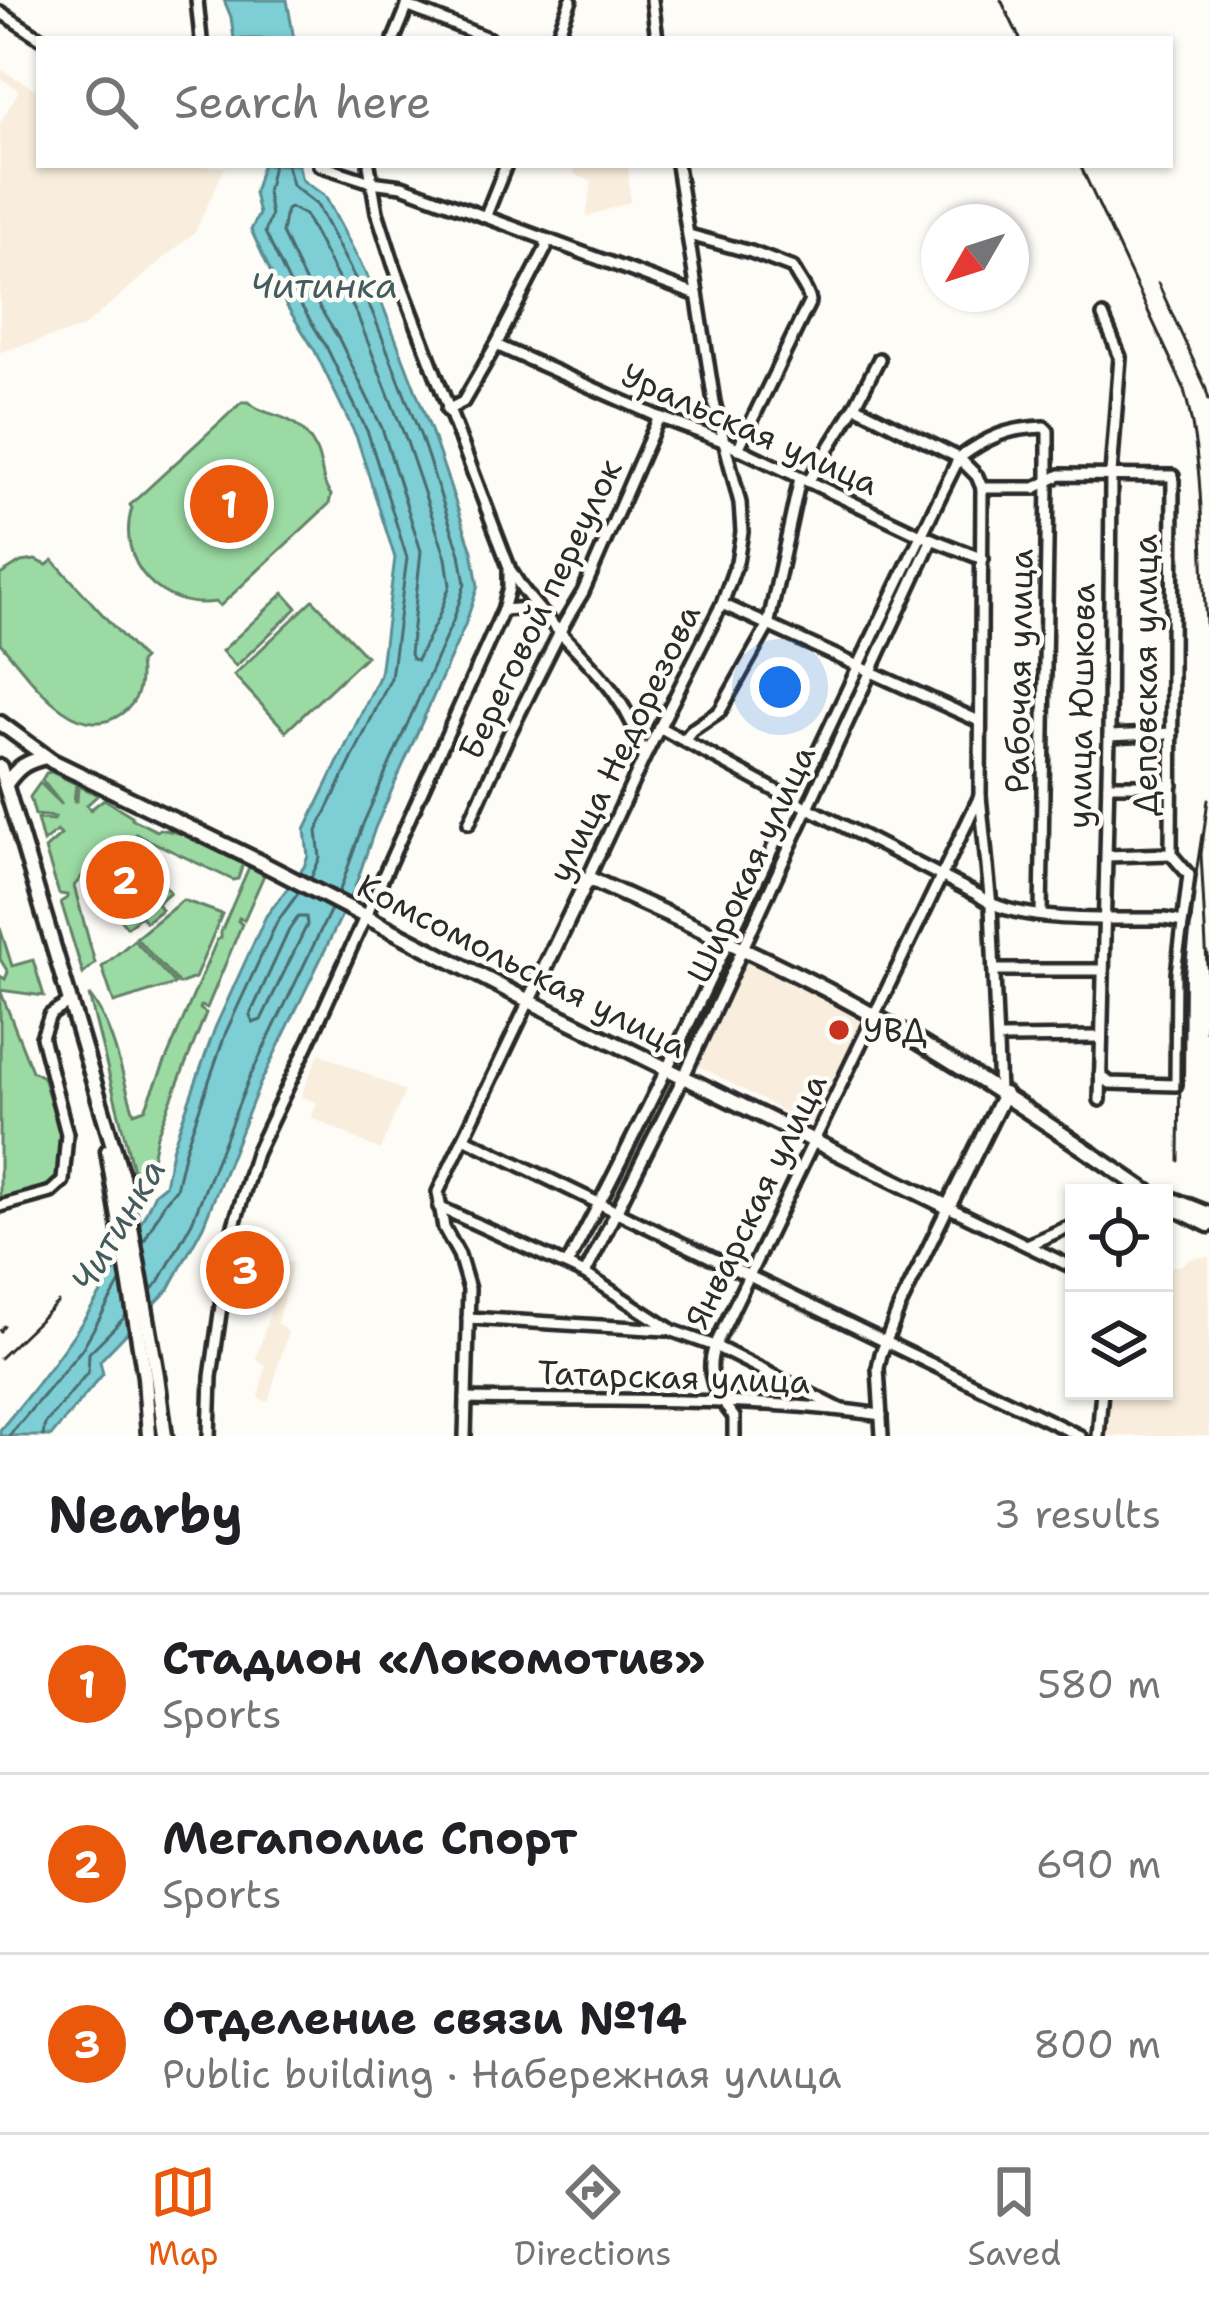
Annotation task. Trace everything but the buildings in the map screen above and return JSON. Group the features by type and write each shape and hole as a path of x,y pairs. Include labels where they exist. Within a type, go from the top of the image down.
{"main road":[{"name":"Комсомольская улица","path":"0,723 46,757 948,1207"},
{"path":"6,784 18,766 46,757"},
{"path":"0,767 105,1120 165,1436"},
{"path":"588,878 874,1016 1002,1092 1136,1184"},
{"name":"улица Недорезова","path":"529,1001 588,878"},
{"path":"948,1207 1002,1092"},
{"path":"1097,1157 1141,1184"},
{"path":"1173,1201 1209,1214"},
{"path":"1173,1204 1209,1225"},
{"path":"149,1436 151,1376"}],"street":[{"path":"197,0 201,36"},
{"path":"557,36 571,0"},
{"path":"652,0 657,36"},
{"path":"395,36 408,3 483,36"},
{"path":"0,12 38,36"},
{"path":"330,168 402,186 486,215 697,295"},
{"path":"369,168 394,265 508,567 542,616 625,706 644,758"},
{"path":"486,215 505,168"},
{"name":"улица Недорезова","path":"588,878 722,604 742,532 740,503 710,381 677,168"},
{"path":"688,236 793,268 807,290 809,301 739,449"},
{"path":"447,410 463,402 496,345 546,248 545,240"},
{"name":"улица Юшкова","path":"1100,1100 1111,474 1120,358 1103,316"},
{"name":"Уральская улица","path":"496,345 983,559"},
{"path":"684,740 720,711 768,626 804,480 855,406 879,359"},
{"path":"855,406 959,458 982,488 980,796 1002,1092"},
{"name":"Береговой переулок","path":"469,824 504,743 583,592 659,417"},
{"name":"Рабочая улица","path":"959,458 981,442 1015,428 1047,428 1041,915"},
{"name":"Широкая улица","path":"567,1265 668,1070 793,800 864,669 959,458"},
{"path":"982,488 1027,489 1060,475 1111,474"},
{"name":"Деповская улица","path":"1100,1075 1110,1082 1176,1085 1177,974 1189,875 1171,854 1173,476 1111,474"},
{"path":"209,1436 212,1377 235,1217 256,1153 503,610 508,567"},
{"path":"722,604 979,721"},
{"path":"503,610 528,608 542,616"},
{"name":"Широкая улица","path":"585,1274 683,1078 807,807 864,669"},
{"path":"659,727 991,905 1041,915 1184,922"},
{"path":"1109,736 1172,733"},
{"path":"1108,785 1172,785"},
{"name":"Январская улица","path":"734,1436 734,1417 712,1384 710,1361 715,1346 980,796"},
{"path":"1107,856 1171,854"},
{"path":"994,970 1102,970"},
{"path":"0,1205 51,1192 63,1180 67,1134 42,1037 50,1015 70,1001"},
{"name":"улица Недорезова","path":"439,1207 439,1192 529,1001"},
{"path":"998,1038 1100,1037"},
{"path":"464,1138 1080,1436"},
{"path":"439,1207 585,1274 673,1330 840,1409"},
{"path":"439,1207 469,1288 465,1436"},
{"path":"882,1436 878,1367 899,1308 948,1207"},
{"name":"Комсомольская улица","path":"948,1207 1065,1264"},
{"path":"1027,1245 1065,1228"},
{"path":"469,1318 673,1330"},
{"name":"Татарская улица","path":"466,1399 722,1404 881,1415"},
{"path":"1098,1436 1101,1400"}],"shaded area":[{"path":"0,69 36,89 36,168 225,168 195,232 82,328 0,352 0,123 19,90 0,78"},
{"path":"574,168 628,168 630,202 586,217 592,182 574,174"},
{"path":"745,959 864,1018 814,1128 694,1063"},
{"path":"319,1053 405,1091 380,1150 311,1117 317,1103 301,1096"},
{"path":"1209,1257 1209,1436 1103,1436 1104,1400 1173,1400 1173,1266"},
{"path":"286,1261 293,1263 277,1323 288,1332 268,1402 258,1398 266,1365 256,1359"}],"green space":[{"path":"242,402 291,421 306,434 317,451 331,495 329,504 220,606 178,599 161,591 137,564 130,547 130,505"},
{"path":"53,560 143,659 135,698 121,714 103,722 69,714 0,643 0,575 21,562 47,565"},
{"path":"284,593 297,608 236,666 222,651"},
{"path":"313,600 366,656 286,731 234,675"},
{"path":"51,772 76,784 74,801 78,786 98,795 87,805 90,810 104,799 157,831 180,833 243,864 238,879 136,834 128,841 170,892 157,903 161,910 146,922 141,916 127,927 83,875 74,886 95,963 83,974 61,902 67,895 59,894 45,849 61,835 57,831 43,842 37,819 55,817 35,815 30,797 40,783 62,805 42,780"},
{"path":"249,867 264,875 244,920 239,918 242,924 207,1008 201,1006 206,1013 157,1135 150,1168 133,1170 89,995 111,1036 134,1113 145,1109"},
{"path":"183,900 222,914 195,978 179,984 136,938"},
{"path":"0,928 12,966 33,960 44,996 0,990 0,976 5,979 8,972 0,959"},
{"path":"134,940 175,984 114,1003 102,967"},
{"path":"0,990 32,1071 43,1077 62,1140 56,1182 50,1190 0,1202"}],"water":[{"path":"224,0 287,0 293,36 234,36"},
{"name":"Читинка","path":"261,168 299,168 302,180 325,196 383,306 432,433 472,551 478,586 375,828 354,890 259,1086 203,1226 169,1289 100,1361 103,1374 51,1436 0,1436 86,1317 155,1193 165,1185 173,1146 215,1028 266,916 304,867 308,856 305,830 380,675 395,558 357,438 251,230 259,214 254,193"}],"railway":[{"path":"1001,0 1019,36"},
{"path":"1081,168 1183,386 1200,487 1209,656"},
{"path":"1158,283 1209,400"},
{"path":"1207,966 1201,854 1208,799"},
{"path":"1179,1161 1181,971 1202,835"},
{"path":"1206,1031 1208,954"},
{"path":"0,1358 58,1302"},
{"path":"0,1331 4,1326"}],"place":[{"name":"Стадион «Локомотив»","path":"229,504"},
{"name":"Мегаполис Спорт","path":"125,880"},
{"name":"УВД","path":"839,1030"},
{"name":"Отделение связи №14","path":"245,1270"}]}
